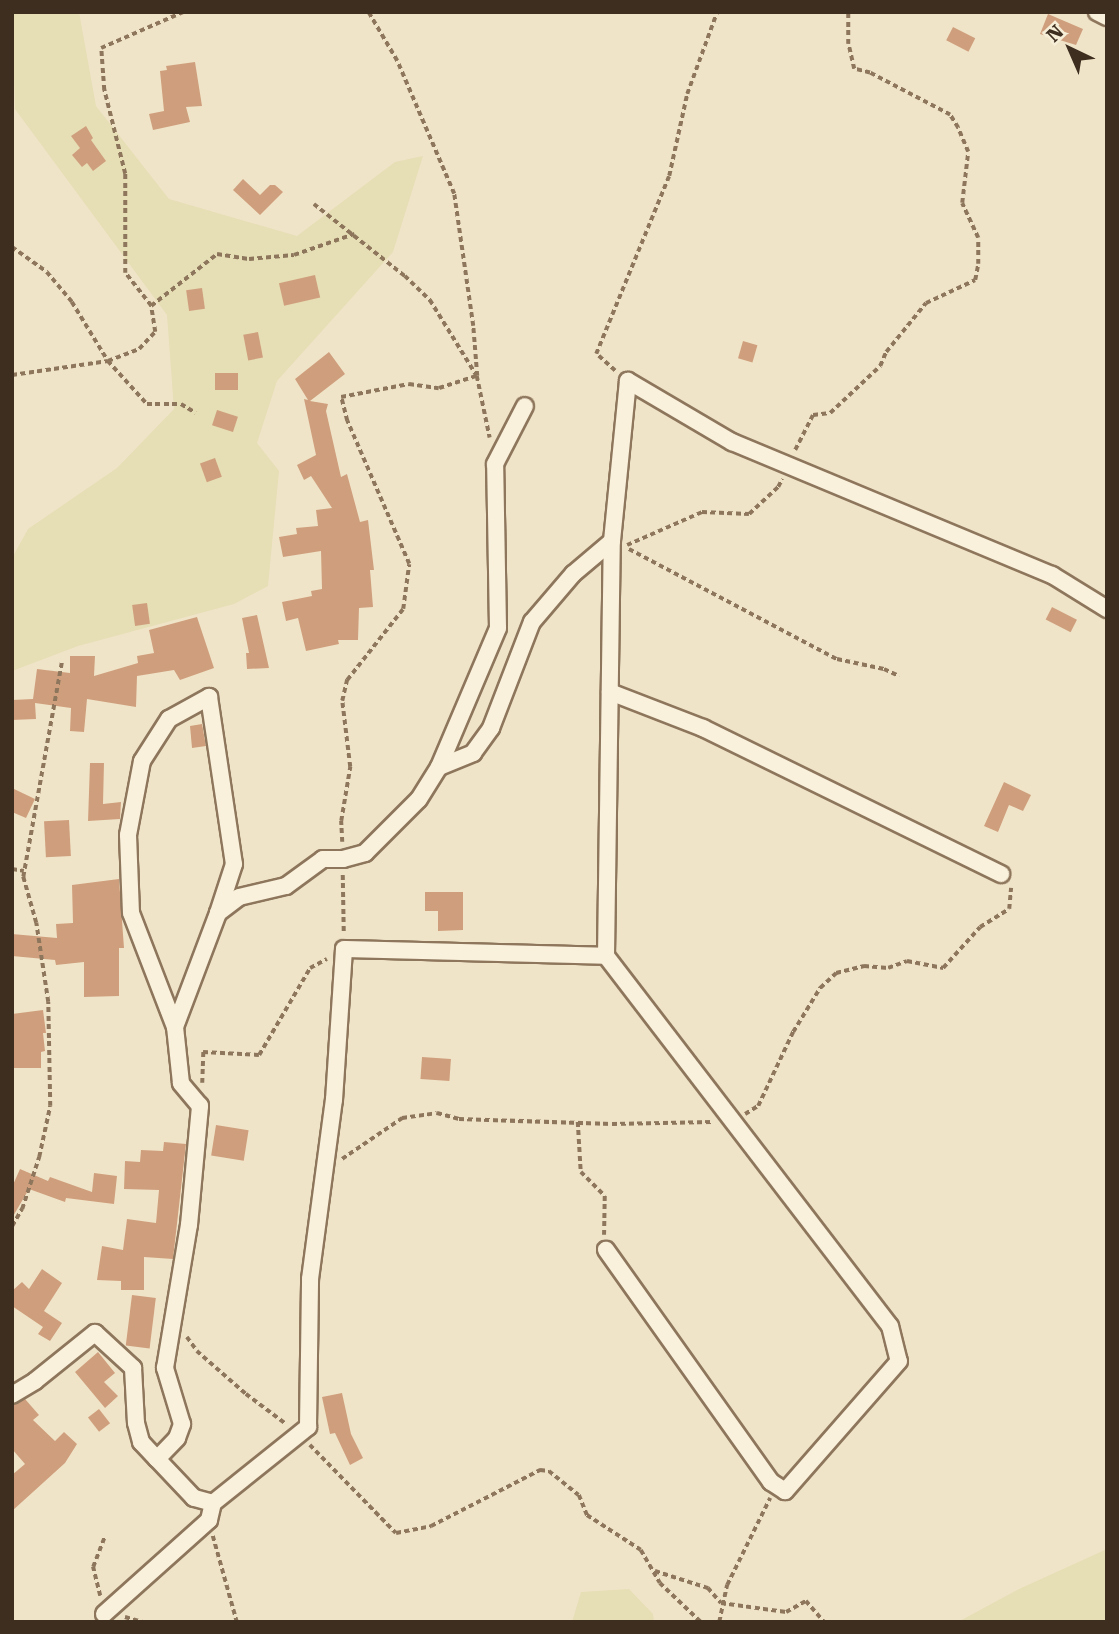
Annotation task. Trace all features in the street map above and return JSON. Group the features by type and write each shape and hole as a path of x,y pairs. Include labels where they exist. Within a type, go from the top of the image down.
{"street":[{"path":"1097,12 1107,17"},
{"path":"606,1250 771,1482 785,1491 899,1361 890,1326 606,956 612,541 628,381 732,442 1052,575 1107,609"},
{"path":"219,913 240,897 286,886 323,859 343,859 365,853 419,799 439,767 498,628 495,464 525,406"},
{"path":"439,767 472,752 491,728 533,622 573,574 612,541"},
{"path":"610,692 703,728 1001,874"},
{"path":"157,1459 177,1438 182,1424 165,1368 189,1225 200,1106 181,1083 176,1027 131,913 128,835 142,761 169,719 209,697 234,864 219,913 176,1027"},
{"path":"104,1614 209,1520 213,1503 308,1427 310,1279 334,1100 344,949 606,956"},
{"path":"12,1395 35,1381 95,1333 133,1368 141,1442 194,1498 213,1503"}],"path":[{"path":"12,375 108,361 139,349 155,332 151,306 125,273 125,174 104,90 101,48 183,12"},
{"path":"368,12 397,61 454,194 473,326 477,376 495,464"},
{"path":"628,381 596,354 669,176 687,94 717,12"},
{"path":"848,12 848,44 854,69 870,73 950,115 958,128 968,152 962,203 978,238 975,280 926,303 886,352 880,366 830,413 813,415 778,487 749,514 702,512 624,546 837,659 884,669 899,676"},
{"path":"314,204 354,234 429,300 477,376"},
{"path":"151,306 217,254 250,259 294,255 354,234"},
{"path":"12,247 47,272 72,302 108,361 147,404 181,404 196,414"},
{"path":"200,1106 203,1052 259,1055 310,968 344,949 341,821 350,767 342,701 347,680 403,609 409,564 347,421 341,397 409,384 439,388 477,376"},
{"path":"12,1226 22,1209 39,1157 50,1106 48,1002 24,870 62,660"},
{"path":"12,869 24,870"},
{"path":"579,1122 581,1172 605,1196 606,1250"},
{"path":"173,1318 197,1351 246,1394 301,1435 396,1533 431,1527 540,1470 549,1471 579,1495 587,1515 641,1550 660,1583 701,1622"},
{"path":"719,1622 727,1585 771,1497 771,1482"},
{"path":"209,1520 237,1622"},
{"path":"653,1570 708,1588 721,1603 786,1612 806,1601 824,1622"}],"shaded area":[{"path":"12,12 79,12 96,106 169,199 297,236 395,162 423,156 393,252 277,381 257,443 279,471 268,586 234,604 78,646 12,671 12,558 28,529 117,468 174,409 167,315 15,109"},
{"path":"1107,1549 1107,1622 958,1622 1019,1589"},
{"path":"629,1589 653,1614 654,1622 572,1622 581,1592"}],"building":[{"path":"1048,14 1083,29 1076,45 1040,34"},
{"path":"953,27 975,38 968,52 946,40"},
{"path":"195,62 202,106 186,107 190,122 153,130 149,114 164,111 160,71 167,70 166,66"},
{"path":"86,126 93,138 91,140 106,161 93,171 87,163 82,167 72,155 80,148 71,136"},
{"path":"243,179 260,195 270,185 275,185 283,192 260,215 233,190"},
{"path":"315,275 320,297 284,306 279,283"},
{"path":"202,288 205,309 189,311 186,290"},
{"path":"258,332 263,358 248,360 243,335"},
{"path":"743,341 757,345 752,362 738,358"},
{"path":"329,352 345,374 310,401 328,404 326,411 341,477 347,474 360,522 368,520 374,570 370,570 373,607 359,608 358,640 338,640 339,644 306,651 298,618 286,621 282,602 312,596 311,591 322,589 321,551 283,557 279,537 297,534 296,528 318,526 316,510 332,508 311,476 304,480 297,465 316,455 304,399 308,400 295,379"},
{"path":"215,373 238,373 238,390 215,390"},
{"path":"217,410 238,417 233,432 212,425"},
{"path":"215,458 222,477 207,482 200,463"},
{"path":"147,603 150,624 135,626 132,605"},
{"path":"1052,607 1077,620 1071,632 1046,619"},
{"path":"257,615 269,668 247,669 246,653 249,653 242,618"},
{"path":"197,617 214,668 180,680 174,670 137,676 136,707 87,699 84,732 70,731 71,708 35,703 36,719 12,720 12,700 33,699 37,669 70,673 70,656 95,656 94,676 138,663 137,656 154,653 149,630"},
{"path":"202,724 206,746 192,748 190,726"},
{"path":"90,763 104,763 103,804 121,802 120,819 88,821"},
{"path":"1004,782 1031,795 1023,811 1009,805 998,832 984,826"},
{"path":"12,788 35,799 26,818 12,812"},
{"path":"69,820 71,856 46,857 44,821"},
{"path":"119,879 124,948 119,948 119,996 84,997 84,962 56,965 55,960 12,956 12,934 57,938 56,924 73,923 72,885"},
{"path":"425,892 463,892 463,930 438,931 438,911 425,911"},
{"path":"43,1010 46,1033 43,1033 45,1051 41,1052 41,1068 12,1068 12,1014"},
{"path":"422,1057 451,1059 449,1081 420,1079"},
{"path":"216,1125 249,1130 244,1161 211,1156"},
{"path":"164,1142 186,1144 173,1259 144,1257 144,1290 121,1290 121,1281 97,1280 102,1246 123,1250 127,1219 156,1223 159,1190 124,1189 125,1161 140,1162 141,1150 163,1151"},
{"path":"20,1169 48,1181 50,1177 92,1192 94,1173 117,1176 114,1204 66,1198 65,1202 29,1189 12,1218 12,1187"},
{"path":"42,1269 62,1283 44,1311 62,1323 50,1341 38,1334 43,1327 12,1306 12,1291 22,1282 29,1289"},
{"path":"132,1295 156,1298 150,1349 126,1346"},
{"path":"98,1352 115,1373 104,1382 118,1396 105,1408 75,1372"},
{"path":"342,1393 351,1434 363,1458 350,1465 335,1433 330,1434 322,1397"},
{"path":"25,1399 39,1415 33,1420 55,1441 64,1432 77,1444 65,1463 12,1511 12,1475 25,1464 12,1449 12,1405"},
{"path":"99,1409 110,1423 99,1432 88,1418"}]}
